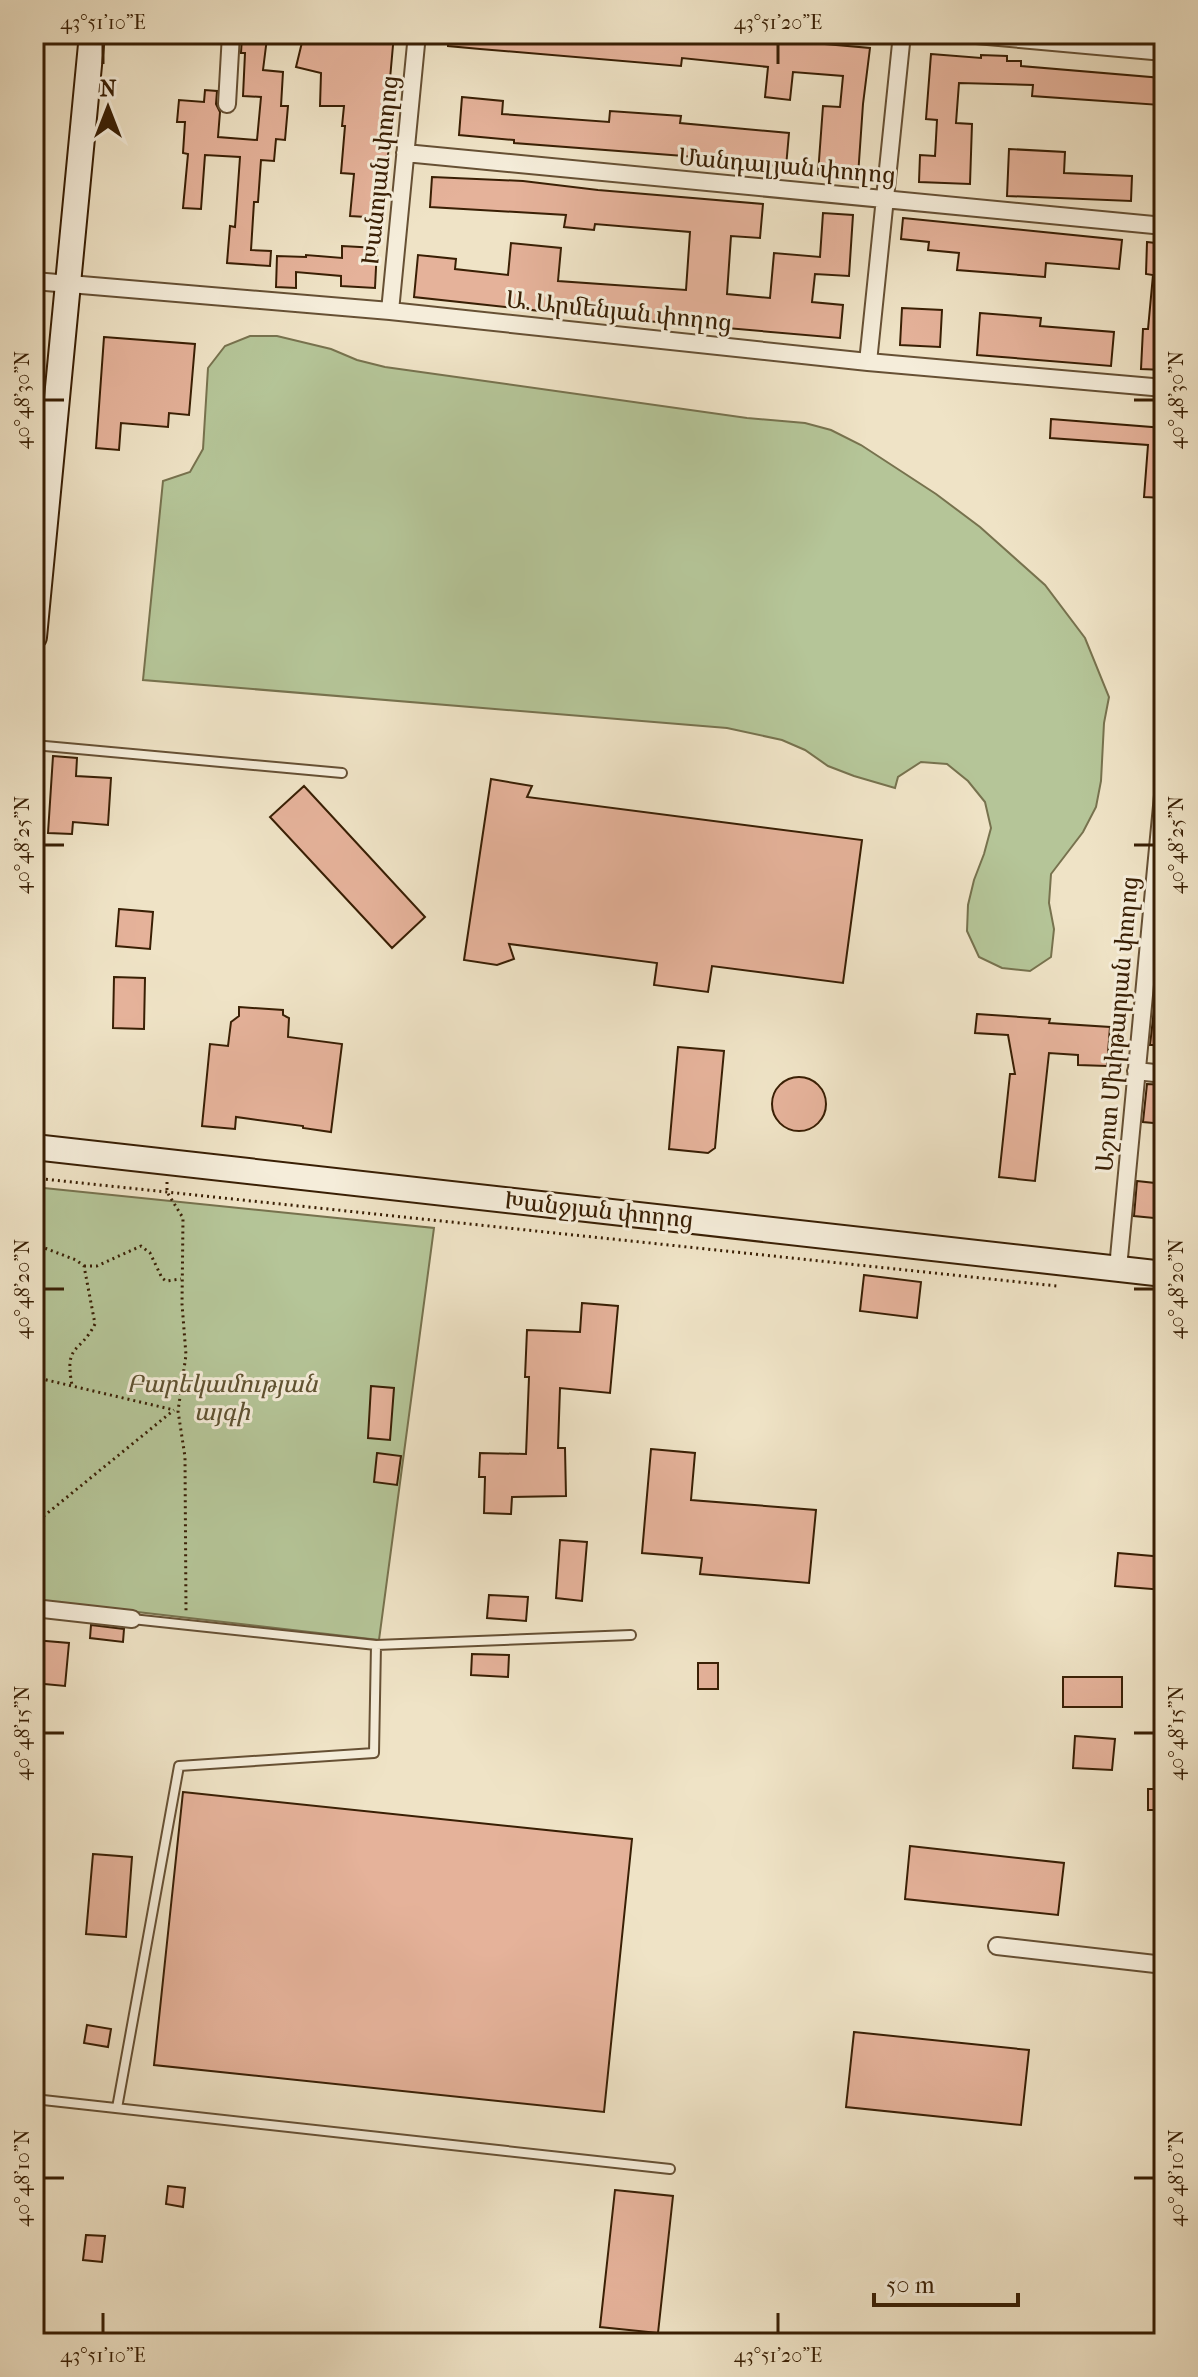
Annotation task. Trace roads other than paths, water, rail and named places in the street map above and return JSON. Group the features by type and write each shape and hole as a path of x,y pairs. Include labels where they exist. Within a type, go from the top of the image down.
{"main road":[{"path":"34,629 92,34"},
{"name":"Խանջյան փողոց","path":"34,1147 1164,1274"}],"street":[{"path":"227,104 231,34"},
{"name":"Խանոյան փողոց","path":"390,311 417,34"},
{"path":"868,362 902,34"},
{"path":"965,34 1164,52"},
{"name":"Մանդալյան փողոց","path":"405,153 1164,226"},
{"name":"Ա. Արմենյան փողոց","path":"34,281 390,311 868,362 1164,388"},
{"name":"Աշոտ Մխիթարյան փողոց","path":"1118,1268 1164,785"},
{"path":"1136,1071 1164,1074"},
{"path":"34,1608 132,1619"},
{"path":"997,1946 1164,1965"}],"lane":[{"path":"34,745 342,773"},
{"path":"132,1619 376,1645 631,1635"},
{"path":"117,2108 179,1766 374,1753 376,1645"},
{"path":"34,2099 670,2169"}],"park label":[{"name":"Բարեկամության այգի","path":"222,1398"}]}
